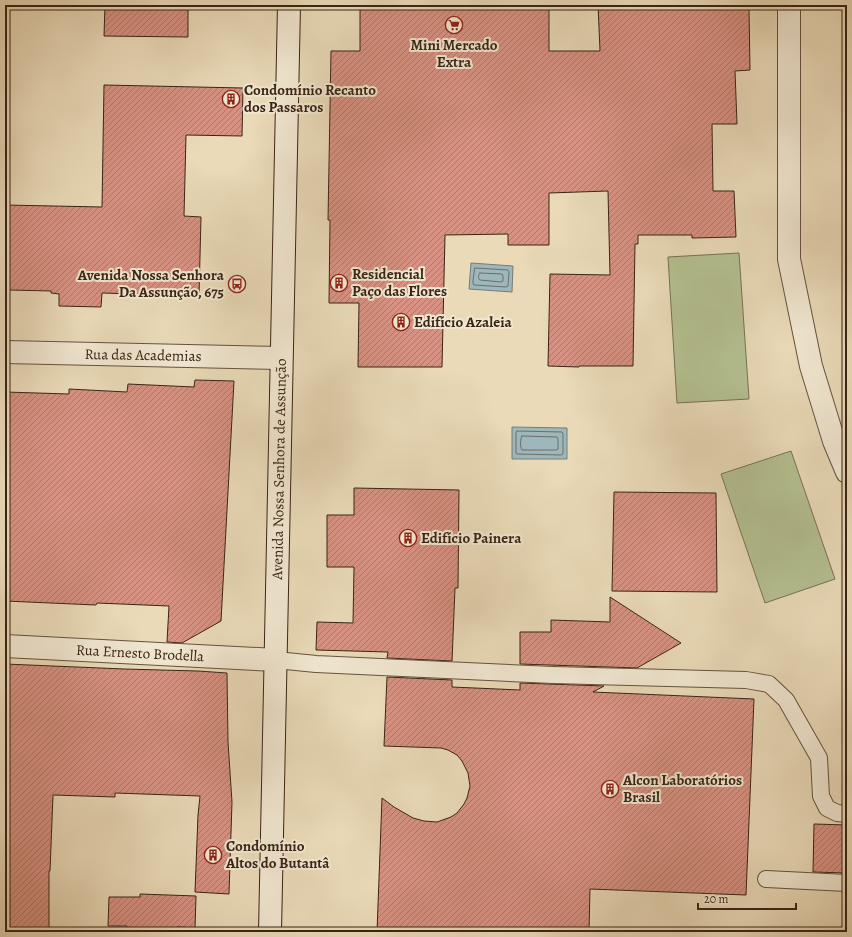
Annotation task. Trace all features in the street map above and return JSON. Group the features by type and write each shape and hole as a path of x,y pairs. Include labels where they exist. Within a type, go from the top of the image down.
{"street":[{"name":"Avenida Nossa Senhora de Assunção","path":"270,932 289,5"},
{"path":"789,5 789,259 811,366 834,441 847,472"},
{"name":"Rua das Academias","path":"5,352 282,358"},
{"name":"Rua Ernesto Brodella","path":"5,646 276,660"}],"lane":[{"path":"276,660 316,664 545,674 746,680 769,684 786,700 819,758 821,796 827,808 837,813 847,814"},
{"path":"766,879 847,882"}],"green space":[{"path":"739,253 749,399 677,403 668,257"},
{"path":"791,451 835,579 765,603 721,474"}],"water":[{"path":"471,263 513,266 512,292 469,289"},
{"path":"512,427 567,428 567,459 512,459"}],"building":[{"path":"105,5 188,5 188,37 104,36"},
{"path":"360,5 549,5 549,51 600,51 598,5 724,5 724,9 749,9 750,70 735,71 737,124 712,124 713,191 734,191 736,237 692,238 692,235 638,235 638,244 635,244 633,366 548,366 550,274 610,275 608,191 549,193 549,245 508,245 508,234 445,235 442,367 358,367 359,303 329,303 330,220 328,220 331,51 360,51"},
{"path":"104,85 243,88 242,136 186,135 184,216 201,217 199,296 102,293 101,307 59,306 59,294 51,293 51,291 9,290 9,264 5,264 5,205 102,207"},
{"path":"195,380 234,381 221,621 182,643 167,642 169,606 97,603 96,605 5,601 5,392 69,394 69,389 127,392 128,384 194,387"},
{"path":"354,488 459,490 458,588 455,588 452,661 387,658 388,652 316,650 317,622 353,623 354,567 327,567 327,515 354,515"},
{"path":"614,492 716,493 717,592 612,591"},
{"path":"610,597 681,643 637,668 520,664 520,632 551,632 551,620 610,622"},
{"path":"5,664 227,673 228,742 232,802 229,894 195,892 200,796 115,793 115,797 53,795 49,871 49,932 5,932"},
{"name":"Alcon Laboratórios Brasil","path":"387,677 452,680 452,687 520,690 520,683 604,686 593,692 754,699 746,895 590,889 589,932 377,932 382,798 413,818 437,822 457,813 467,798 470,786 468,773 462,761 457,755 448,750 441,748 384,746"},
{"path":"814,824 847,825 847,873 813,872"},
{"path":"140,894 196,896 195,928 177,927 177,932 127,932 127,926 108,926 109,897 140,897"}],"place":[{"name":"Mini Mercado Extra","path":"454,25"},
{"name":"Condomínio Recanto dos Passaros","path":"231,99"},
{"name":"Residencial Paço das Flores","path":"339,283"},
{"name":"Avenida Nossa Senhora Da Assunção, 675","path":"237,284"},
{"name":"Edifício Azaleia","path":"401,322"},
{"name":"Edifício Painera","path":"408,538"},
{"name":"Alcon Laboratórios Brasil","path":"610,789"},
{"name":"Condomínio Altos do Butantâ","path":"213,855"}]}
